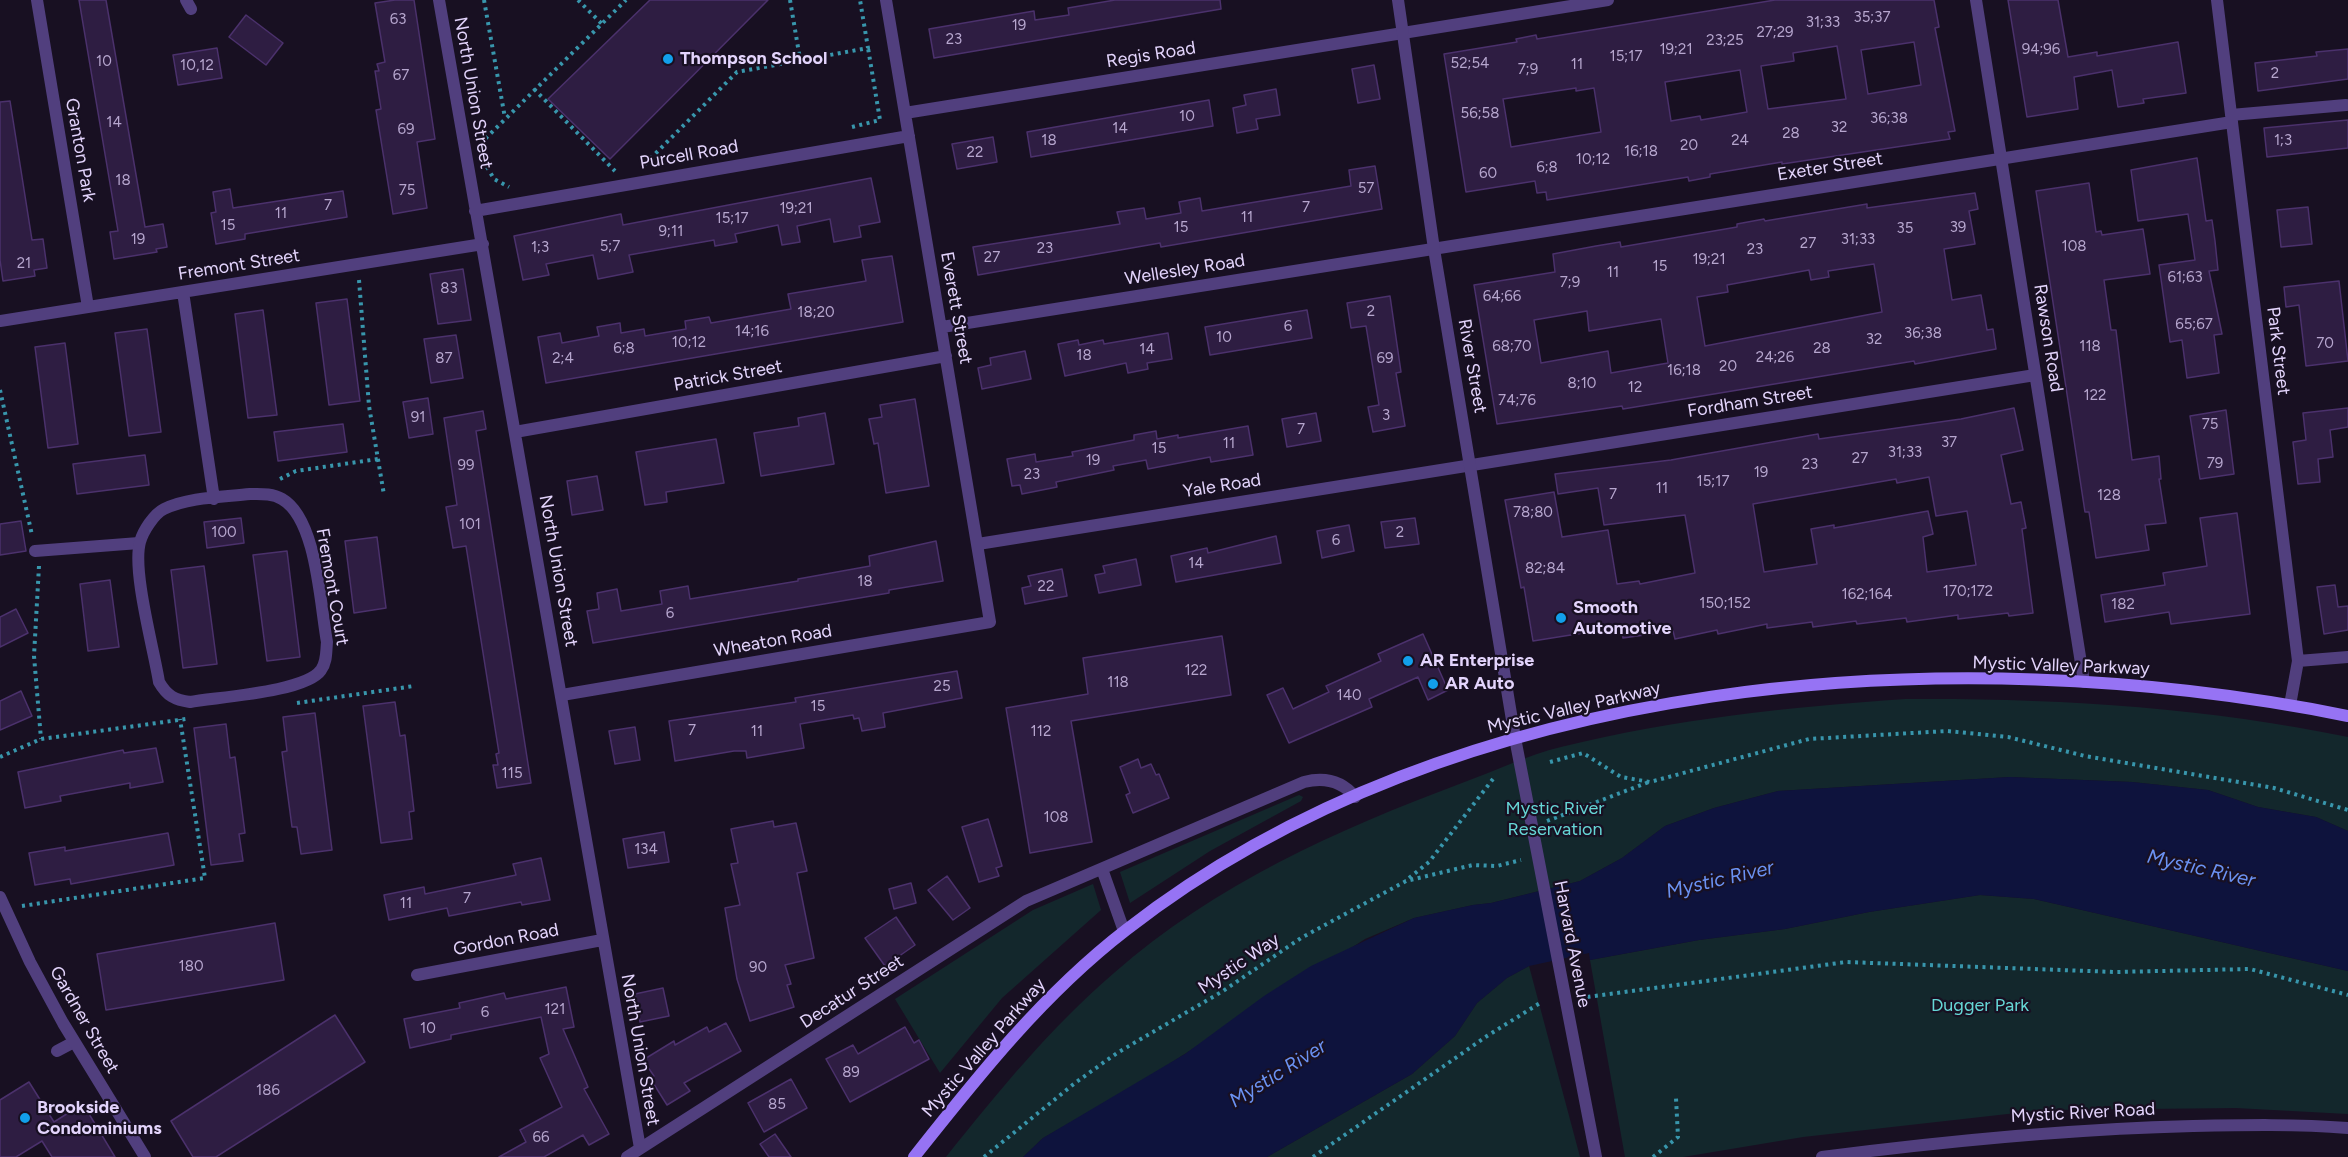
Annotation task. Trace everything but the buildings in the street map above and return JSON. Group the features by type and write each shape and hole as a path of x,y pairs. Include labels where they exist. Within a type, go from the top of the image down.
{"main road":[{"name":"Mystic Valley Parkway","path":"914,1157 1015,1035 1063,986 1124,931 1173,896 1238,856 1355,797 1515,738 1622,711 1789,687 1922,680 2084,682 2166,689 2290,705 2348,716"}],"street":[{"name":"Granton Park","path":"37,0 88,307"},
{"name":"North Union Street","path":"439,0 640,1148"},
{"name":"Everett Street","path":"886,0 990,622"},
{"name":"River Street","path":"1398,0 1434,249 1515,738"},
{"name":"Regis Road","path":"905,113 1608,0"},
{"name":"Rawson Road","path":"1977,0 2084,682"},
{"name":"Park Street","path":"2217,0 2298,661 2290,705"},
{"name":"Exeter Street","path":"1434,249 2231,119 2346,105"},
{"name":"Purcell Road","path":"475,211 909,136"},
{"name":"Fremont Street","path":"0,321 483,244"},
{"name":"Wellesley Road","path":"942,327 1434,249"},
{"path":"183,292 214,499"},
{"name":"Patrick Street","path":"515,432 946,356"},
{"name":"Fordham Street","path":"1470,464 2035,375"},
{"name":"Yale Road","path":"978,544 1470,464"},
{"name":"Fremont Court","path":"140,543 150,522 162,510 214,499 266,494 280,498 295,509 310,543 327,642 326,657 321,670 299,685 190,702 177,700"},
{"path":"35,550 140,543 141,580 159,682 165,692 177,700"},
{"name":"Wheaton Road","path":"562,695 990,622"},
{"path":"2298,661 2348,657"},
{"name":"Harvard Avenue","path":"1515,738 1596,1157"},
{"name":"Decatur Street","path":"627,1157 1019,906 1304,782 1321,780 1342,785 1355,797"},
{"path":"1102,868 1124,931"},
{"name":"Gardner Street","path":"3,903 30,962 74,1042 145,1157"},
{"name":"Gordon Road","path":"417,975 602,940"},
{"path":"57,1051 74,1042"},
{"name":"Mystic River Road","path":"1822,1157 1947,1140 2103,1128 2244,1125 2348,1128"}],"path":[{"path":"484,0 505,118"},
{"path":"578,0 602,24"},
{"path":"484,150 483,141 626,0"},
{"path":"790,0 800,59"},
{"path":"843,130 880,120 860,0"},
{"path":"654,165 643,167 737,72 868,48"},
{"path":"534,89 615,171"},
{"path":"486,159 489,174 499,184 515,188"},
{"path":"604,172 624,169"},
{"path":"357,264 369,406 384,495"},
{"path":"277,480 296,471 378,459"},
{"path":"3,903 205,878 177,700"},
{"path":"0,757 41,739 180,720"},
{"path":"1531,825 1558,819 1650,782 1809,739 1947,731 2008,737 2096,758 2274,788 2348,810"},
{"path":"1550,762 1583,753 1621,777 1650,782"},
{"path":"1406,881 1430,862 1493,778"},
{"name":"Mystic Way","path":"984,1157 1075,1083 1118,1053 1223,991 1301,938 1406,881 1473,865 1497,866 1538,861"},
{"path":"1565,1001 1846,962 2115,972 2250,969 2348,996"},
{"path":"1313,1157 1487,1036 1540,1003"},
{"path":"1653,1157 1678,1137 1676,1098"}],"green space":[{"name":"Mystic River Reservation","path":"1906,699 2017,700 2128,706 2239,718 2348,737 2348,831 2316,817 2258,807 2208,790 2132,782 2010,777 1778,791 1714,808 1665,826 1622,858 1580,881 1491,903 1414,918 1365,939 1136,1085 1043,1138 1023,1157 946,1157 1005,1084 1068,1015 1114,973 1193,912 1279,862 1324,840 1415,801 1561,747 1647,729 1732,716"},
{"path":"1299,795 1303,797 1301,801 1210,851 1130,903 1120,872"},
{"path":"1093,884 1101,910 1002,998 940,1073 895,999 1033,910"},
{"name":"Dugger Park","path":"1980,895 2034,899 2348,971 2348,1114 2236,1108 2043,1110 1803,1137 1683,1157 1625,1157 1590,960 1699,940 1785,929 1869,912"},
{"path":"1529,966 1580,1157 1267,1157 1412,1074 1455,1036 1477,1003 1507,978"}],"water":[{"name":"Mystic River","path":"2010,777 2132,782 2208,790 2258,807 2316,817 2348,831 2348,971 2034,899 1980,895 1869,912 1785,929 1699,940 1590,960 1589,953 1529,966 1507,978 1477,1003 1455,1036 1412,1074 1267,1157 1023,1157 1043,1138 1185,1054 1264,996 1311,966 1414,918 1491,903 1580,881 1622,858 1665,826 1714,808 1778,791"}],"place":[{"name":"Thompson School","path":"668,59"},
{"name":"Smooth Automotive","path":"1561,618"},
{"name":"AR Enterprise","path":"1408,661"},
{"name":"AR Auto","path":"1433,684"},
{"name":"Brookside Condominiums","path":"25,1118"}]}
